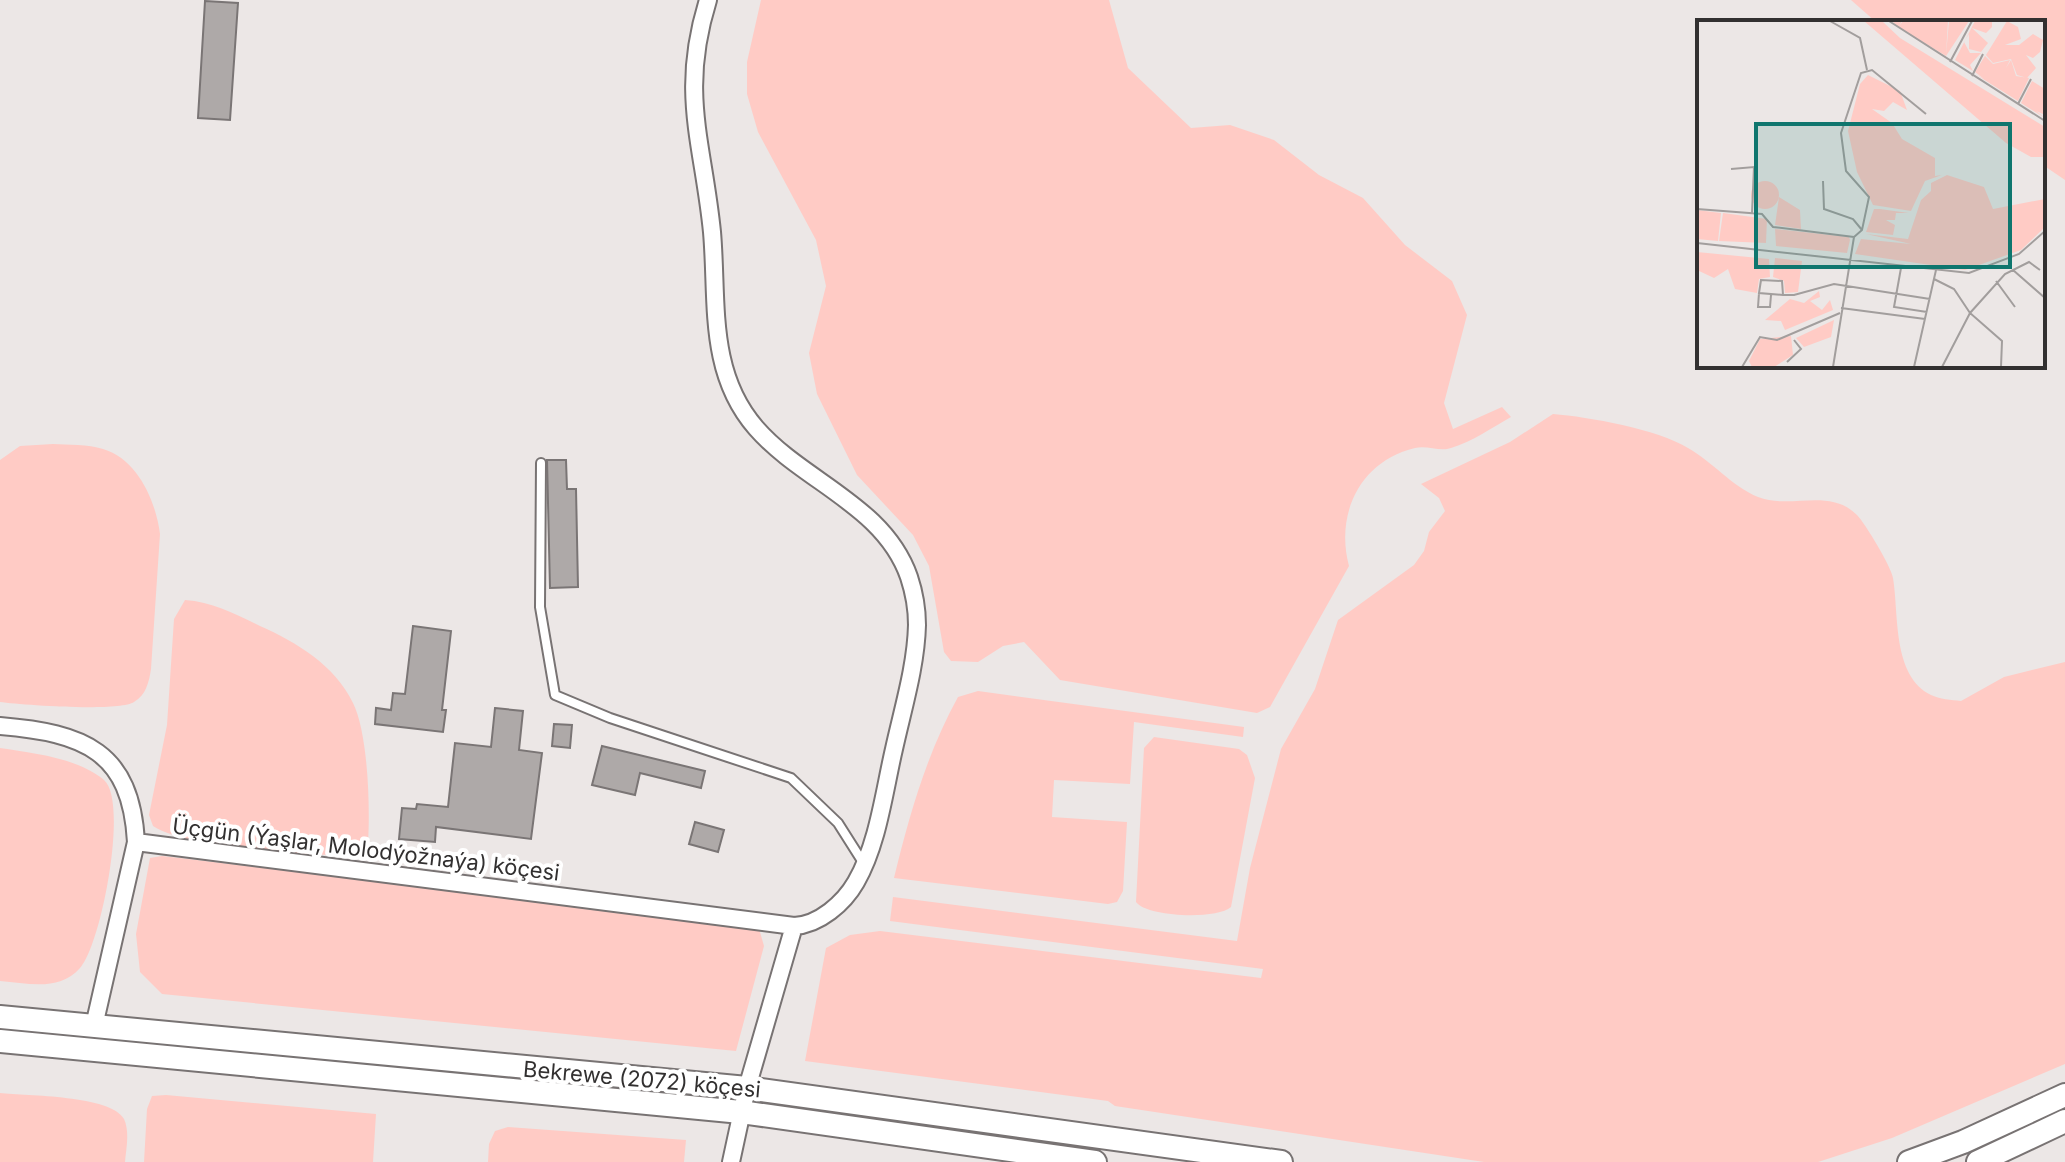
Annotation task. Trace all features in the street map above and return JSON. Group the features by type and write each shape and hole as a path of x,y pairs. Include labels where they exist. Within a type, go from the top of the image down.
{"main road":[{"name":"Bekrewe (2072) köçesi","path":"0,1017 747,1088 1281,1162"},
{"name":"Bekrewe (2072) köçesi","path":"0,1041 741,1112 1095,1162"},
{"path":"1909,1162 1963,1142 2065,1095"},
{"path":"1978,1162 2065,1121"}],"street":[{"path":"708,0 695,54 693,110 711,227 717,331 723,365 742,411 758,430 888,536 909,578 917,622 912,669 865,865 842,900 804,925 794,926 747,1088 731,1162"},
{"path":"0,726 50,732 97,752 122,776 130,794 136,842 94,1026"},
{"name":"Üçgün (Ýaşlar, Molodýožnaýa) köçesi","path":"136,842 794,926"}],"lane":[{"path":"541,463 540,607 555,695 610,718 791,778 838,823 865,865"}],"shaded area":[{"path":"761,0 1109,0 1128,68 1191,128 1230,125 1274,140 1319,175 1363,198 1405,245 1452,281 1467,315 1444,403 1453,429 1502,407 1511,417 1451,448 1420,447 1396,455 1366,477 1349,509 1346,547 1349,566 1270,707 1257,713 1060,680 1024,642 1003,646 978,662 951,661 944,652 929,566 913,535 857,475 817,394 809,353 826,286 816,240 758,132 747,94 747,62"},
{"path":"1851,0 2065,0 2065,180 2045,166 2045,20 1874,20"},
{"path":"1553,414 1622,425 1675,441 1758,497 1834,502 1857,515 1878,546 1893,578 1897,626 1909,674 1918,686 1931,695 1961,701 2004,677 2065,662 2065,1064 1892,1138 1818,1162 1484,1162 1115,1106 1108,1101 805,1061 826,948 850,935 880,931 1261,978 1263,969 890,921 893,897 1237,941 1250,868 1281,749 1315,689 1338,620 1414,565 1424,551 1429,532 1445,511 1439,498 1421,484 1510,442"},
{"path":"20,446 91,446 115,454 126,462 143,483 158,522 160,534 151,669 144,692 134,702 125,705 70,707 0,702 0,460"},
{"path":"185,600 224,609 287,639 325,666 345,689 358,717 366,756 369,800 367,855 350,857 220,845 194,841 153,826 149,815 167,725 174,619"},
{"path":"978,691 1244,727 1243,737 1134,722 1130,784 1054,780 1052,817 1127,822 1123,891 1117,902 1108,904 894,878 913,808 937,740 958,697"},
{"path":"1154,737 1239,749 1247,755 1255,778 1231,907 1223,911 1197,915 1167,914 1136,902 1144,748"},
{"path":"0,748 81,766 104,780 111,793 113,843 96,932 80,968 72,976 53,983 0,981"},
{"path":"162,856 758,925 764,946 736,1051 162,994 140,972 136,934 150,858"},
{"path":"0,1093 86,1101 116,1111 124,1119 127,1129 125,1162 0,1162"},
{"path":"152,1096 376,1114 373,1162 144,1162 147,1109"},
{"path":"508,1127 686,1140 684,1162 488,1162 489,1144 495,1131"}],"building":[{"path":"205,1 238,3 230,120 198,118"},
{"path":"547,460 566,460 567,489 576,489 578,587 550,588"},
{"path":"413,626 451,631 442,710 446,710 443,732 375,724 376,708 391,710 393,693 405,694"},
{"path":"495,708 523,711 519,750 542,753 531,839 436,827 435,842 399,839 402,808 416,809 417,804 448,807 455,743 491,747"},
{"path":"554,724 572,725 570,748 552,746"},
{"path":"602,746 705,771 701,788 640,773 635,795 592,785"},
{"path":"695,822 724,830 718,852 689,844"}]}
